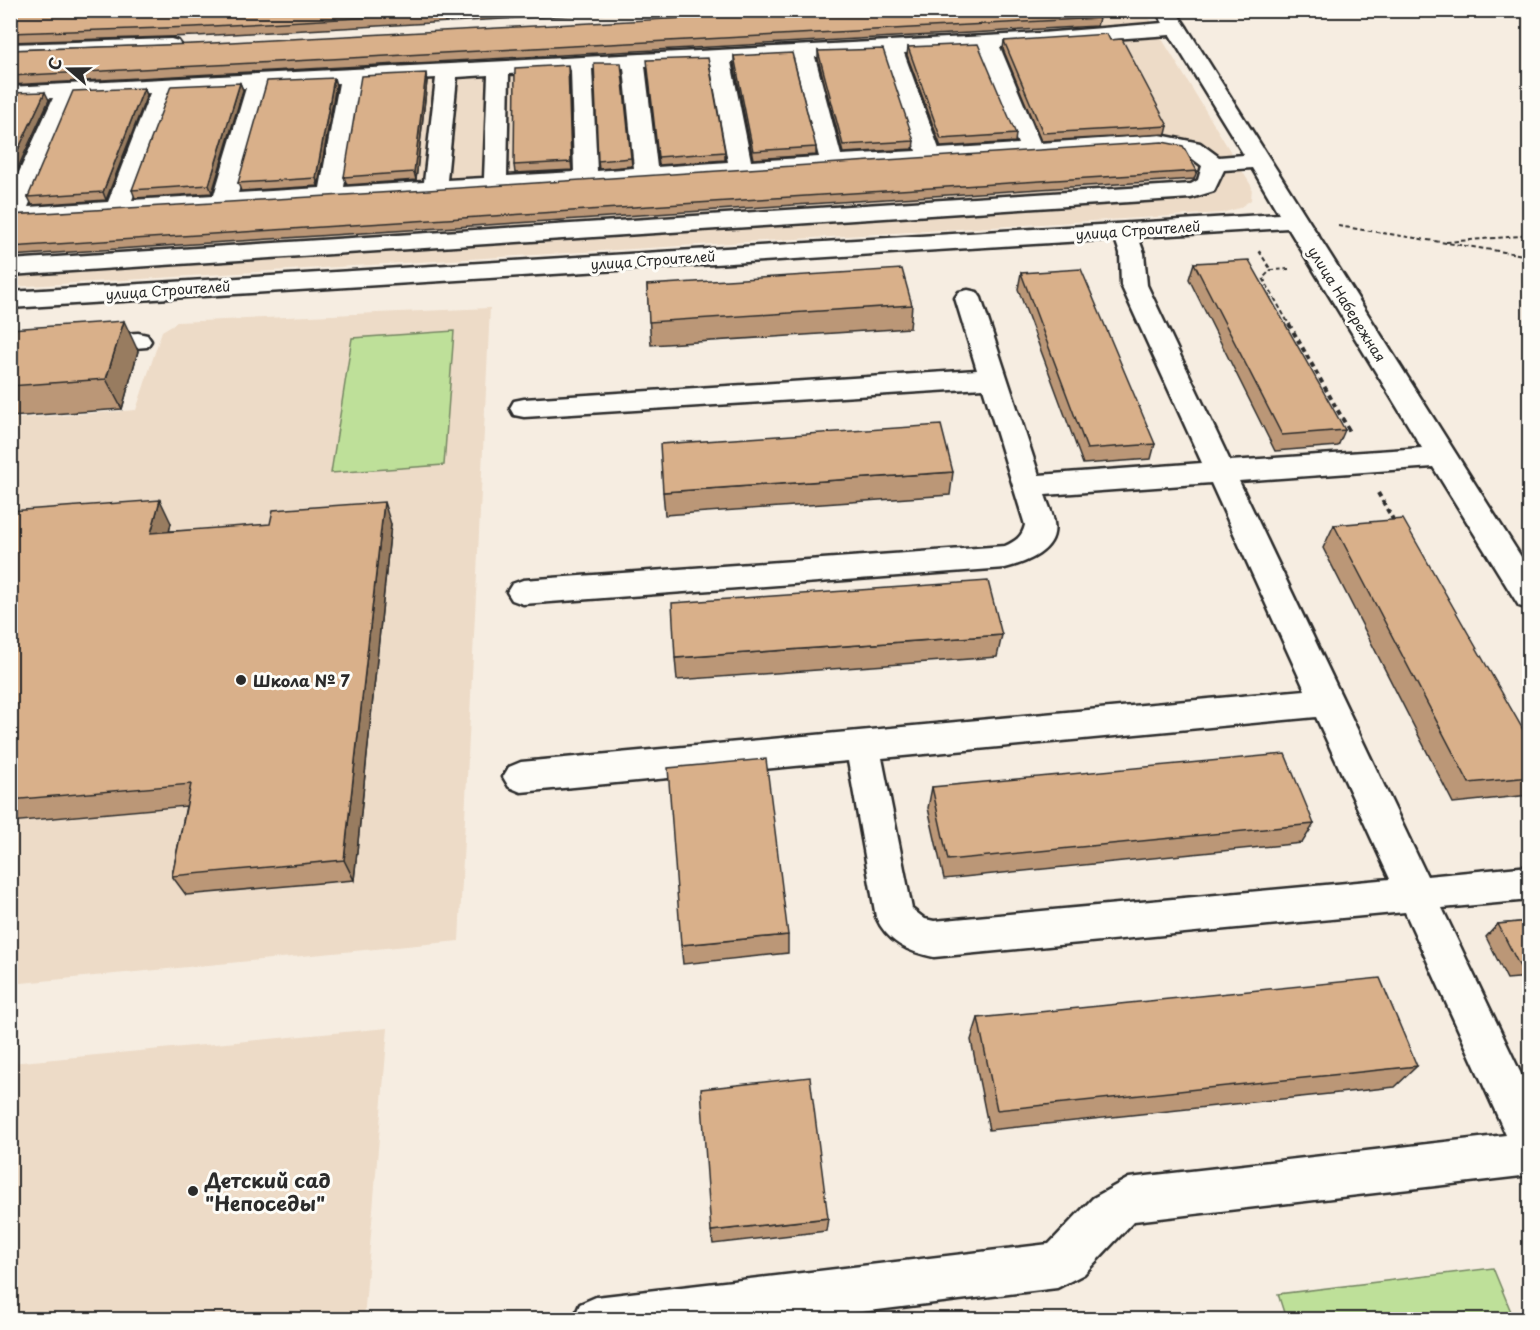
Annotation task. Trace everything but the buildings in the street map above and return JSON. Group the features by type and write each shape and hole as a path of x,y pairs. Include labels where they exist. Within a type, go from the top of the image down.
{"street":[{"path":"719,17 838,10"},
{"path":"10,94 987,42 1171,19"},
{"name":"улица Набережная","path":"1171,19 1530,598"},
{"path":"987,42 1032,150"},
{"path":"10,50 185,44"},
{"path":"891,47 930,157"},
{"path":"803,52 832,163"},
{"path":"720,56 741,169"},
{"path":"634,61 646,175"},
{"path":"581,64 586,179"},
{"path":"495,184 499,68"},
{"path":"435,188 447,71"},
{"path":"331,195 351,76"},
{"path":"224,202 259,81"},
{"path":"117,208 163,86"},
{"path":"67,91 11,215 1172,143 1192,148 1214,164 1258,161"},
{"path":"10,268 1203,190 1211,183 1214,164"},
{"name":"улица Строителей","path":"10,300 1295,220"},
{"path":"1124,231 1132,253 1134,285 1530,1141"},
{"path":"523,592 1005,557 1024,551 1037,538 1040,525 968,298"},
{"path":"10,350 138,341"},
{"path":"524,408 993,378"},
{"path":"1027,486 1442,456"},
{"path":"521,777 1327,702"},
{"path":"862,745 895,917 903,928 916,936 933,939 1530,883"},
{"path":"596,1320 1057,1266 1074,1256 1113,1207 1129,1200 1530,1154"}],"path":[{"path":"1295,220 1530,256"},
{"path":"1439,242 1520,236 1530,229"},
{"path":"1271,270 1263,278 1359,447 1364,462 1396,525"}],"shaded area":[{"path":"883,11 1145,11 1252,187 1251,200 1239,208 1222,213 11,287 11,55"},
{"name":"Школа № 7","path":"490,308 459,941 11,984 11,419 136,410 162,331 177,322"},
{"name":"Детский сад \"Непоседы\"","path":"388,1028 364,1319 11,1319 11,1063"}],"green space":[{"path":"454,331 444,465 331,473 352,338"},
{"path":"1493,1268 1514,1319 1286,1319 1278,1294"}],"place":[{"name":"Школа № 7","path":"241,680"},
{"name":"Детский сад \"Непоседы\"","path":"193,1191"}]}
